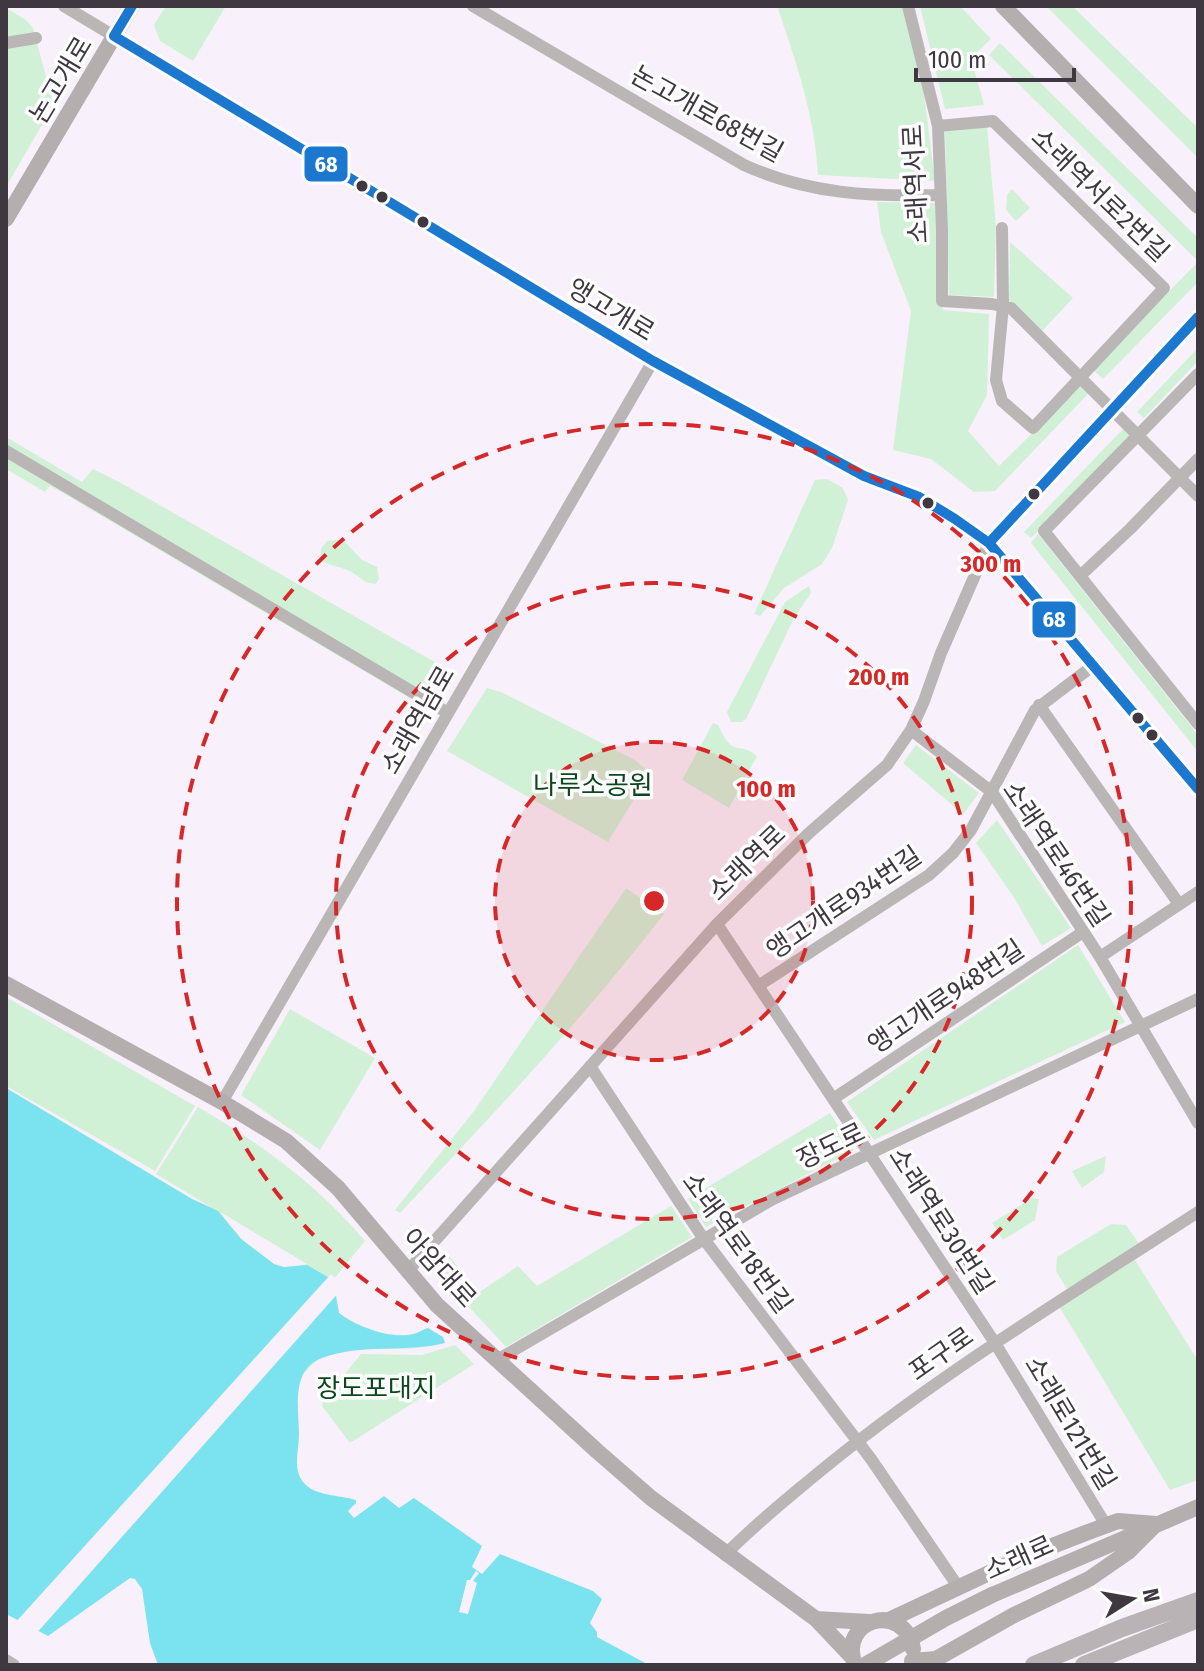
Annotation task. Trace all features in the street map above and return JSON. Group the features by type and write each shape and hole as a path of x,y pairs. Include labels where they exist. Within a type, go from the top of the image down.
{"highway":[{"path":"1034,1665 1122,1628 1198,1601"},
{"path":"1084,1665 1198,1619"}],"main road":[{"name":"논고개로","path":"6,219 132,6"},
{"path":"1003,6 1198,206"},
{"name":"아암대로","path":"6,984 222,1102 286,1141 338,1188 437,1305 497,1360 651,1498 816,1619 857,1662"},
{"name":"소래로","path":"857,1662 992,1595 1198,1507"},
{"path":"816,1619 889,1620 1040,1550 1106,1525 1118,1521 1156,1524"},
{"path":"889,1620 907,1632 913,1650 910,1663 936,1659 1014,1615 1089,1579 1128,1552 1156,1524"},
{"path":"857,1662 854,1637 869,1622"}],"street":[{"name":"앵고개로","path":"64,6 653,361 864,476 919,497 989,543 1094,665 1193,772 1198,789"},
{"name":"논고개로68번길","path":"473,6 744,165 772,178 843,193 940,195"},
{"name":"소래역서로","path":"908,6 938,126 942,301 1003,306"},
{"path":"6,43 36,38"},
{"name":"소래역서로2번길","path":"938,126 993,121 1164,288 1081,376"},
{"path":"1002,228 1003,306 996,380 1002,401 1033,428 1081,376"},
{"path":"1003,306 1011,308 1081,376 1198,496"},
{"name":"소래역로","path":"407,1272 717,924 809,833 887,765 911,730 989,543 1198,317"},
{"name":"소래역남로","path":"222,1102 653,361"},
{"path":"1198,374 1044,531 1198,724"},
{"path":"6,451 448,713"},
{"path":"1080,576 1198,459"},
{"name":"앵고개로934번길","path":"758,986 929,875 953,853 971,830 1039,705 1094,665"},
{"path":"1039,705 1179,904"},
{"name":"소래역로46번길","path":"911,730 992,792 1100,957 1198,1123"},
{"path":"1100,957 1198,892"},
{"name":"소래역로30번길","path":"717,924 995,1343"},
{"name":"앵고개로948번길","path":"833,1099 1083,932"},
{"name":"장도로","path":"497,1360 773,1199 1198,999"},
{"name":"소래역로18번길","path":"590,1066 703,1238 857,1441 959,1588"},
{"name":"포구로","path":"725,1555 857,1441 995,1343 1198,1212"},
{"name":"소래로121번길","path":"995,1343 1106,1525"},
{"path":"6,1660 14,1665"}],"green space":[{"path":"166,6 226,6 193,61 160,41 154,25"},
{"path":"777,6 903,6 922,78 935,181 818,175 809,111"},
{"path":"920,6 960,6 991,39 971,58 984,105 945,109"},
{"path":"1046,6 1072,6 1198,128 1198,158"},
{"path":"6,8 33,28 52,99 43,123 6,187"},
{"path":"1000,43 1198,238 1196,259 989,55"},
{"path":"987,126 996,226 994,297 949,295 945,129"},
{"path":"1012,189 1030,208 1016,221 1006,210 1007,195"},
{"path":"877,202 935,203 943,310 989,314 987,395 968,431 999,466 1081,385 1088,394 995,491 974,492 931,459 893,450 911,311 881,232"},
{"path":"1010,242 1073,298 1042,331 1009,300"},
{"path":"1198,262 1198,282 1103,379 1092,369"},
{"path":"1198,348 1198,361 1144,418 1137,412"},
{"path":"1124,428 1131,434 1031,538 1024,532"},
{"path":"6,437 82,482 93,469 121,483 440,665 420,704 63,493 50,486 45,492 6,469"},
{"path":"827,479 843,488 848,500 832,548 822,564 784,588 760,616 754,614 815,480"},
{"path":"1038,534 1198,735 1198,752 1031,543"},
{"path":"327,541 346,543 362,560 377,567 379,579 376,584 321,561 321,549"},
{"path":"809,586 811,593 794,618 746,719 731,722 727,712 785,602"},
{"name":"나루소공원","path":"487,688 501,692 635,760 650,773 608,842 447,751"},
{"path":"713,723 718,725 732,746 757,756 729,808 682,780"},
{"path":"916,745 979,793 962,816 903,763"},
{"path":"997,820 1071,928 1042,946 1013,896 976,843"},
{"path":"626,888 664,914 602,991 503,1103 400,1213 395,1210 474,1111"},
{"path":"1078,945 1125,1022 874,1140 847,1102"},
{"path":"6,997 195,1106 155,1171 6,1086"},
{"path":"290,1009 375,1058 320,1150 241,1095"},
{"path":"6,1088 192,1199 211,1207 156,1174 198,1107 288,1167 328,1202 365,1241 334,1279 339,1313 366,1328 387,1334 408,1335 428,1328 445,1341 411,1348 333,1353 318,1360 306,1372","holes":["221,1213 307,1264 282,1267 266,1260"]},
{"path":"830,1113 854,1150 706,1227 688,1199"},
{"path":"1106,1156 1104,1172 1082,1188 1072,1171"},
{"path":"1032,1198 1039,1199 1035,1220 1003,1240 992,1223"},
{"path":"671,1206 692,1237 506,1347 433,1268 447,1253 478,1293 518,1266 537,1286"},
{"path":"1111,1224 1126,1225 1142,1248 1132,1255 1198,1361 1198,1480 1170,1490 1057,1303 1070,1294 1056,1271 1057,1257"},
{"name":"장도포대지","path":"455,1345 474,1364 350,1443 322,1406 326,1386 343,1376 361,1354 422,1355"}],"water":[{"path":"6,1088 192,1199 218,1211 241,1239 274,1264 284,1267 307,1265 333,1280 339,1313 347,1318 387,1334 408,1335 428,1328 443,1337 445,1343 337,1353 312,1363 305,1371 298,1391 297,1460 300,1478 314,1490 356,1500 348,1511 354,1518 384,1496 399,1508 414,1498 482,1546 472,1567 482,1574 500,1554 593,1591 602,1599 590,1623 597,1637 649,1665 158,1665 150,1643 142,1589 135,1579 130,1578 48,1636 6,1614"}],"pier":[{"path":"331,1274 338,1281 340,1291 35,1635 14,1624"},
{"path":"476,1571 479,1573 473,1581 477,1583 468,1614 459,1612 467,1580"}],"transit line":[{"name":"68","path":"132,6 114,36 653,361 864,476 919,497 989,543 1198,789"},
{"name":"68","path":"989,543 1198,317"}]}
